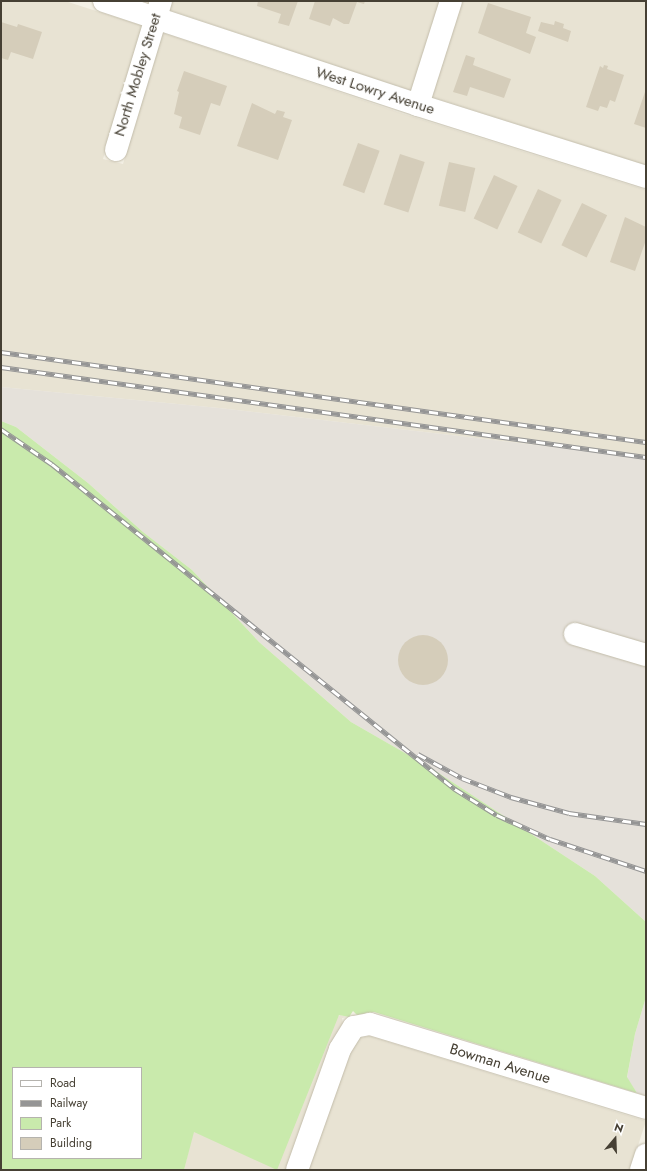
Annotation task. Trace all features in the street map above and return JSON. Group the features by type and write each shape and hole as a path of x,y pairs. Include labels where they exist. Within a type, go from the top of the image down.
{"street":[{"name":"West Lowry Avenue","path":"104,1 158,9 418,106 646,177"},
{"path":"418,106 451,1"},
{"name":"North Mobley Street","path":"116,150 158,9"},
{"path":"575,634 646,655"},
{"name":"Bowman Avenue","path":"297,1170 340,1048 354,1028 370,1024 646,1108"},
{"path":"641,1170 646,1155"}],"shaded area":[{"path":"1,1 65,1 143,26 103,159 123,164 163,33 404,114 646,190 646,458 219,408 1,387"},
{"path":"172,1 440,1 412,91 169,10"},
{"path":"462,1 646,1 646,165 432,97"},
{"path":"1,387 219,408 646,458 646,922 595,876 431,768 351,722 259,642 192,570 143,532 88,483 16,427 1,421"},
{"path":"646,997 646,1096 637,1093 627,1078 635,1034"},
{"path":"340,1015 347,1017 342,1018 343,1025 330,1045 286,1170 184,1170 193,1132"},
{"path":"369,1036 646,1121 630,1170 308,1170 349,1054 360,1038"}],"green space":[{"path":"1,421 16,427 88,483 143,532 192,570 259,642 351,722 431,768 595,876 646,922 646,997 635,1034 627,1077 637,1093 374,1012 357,1015 353,1011 349,1017 339,1015 277,1170 194,1132 184,1170 1,1170"}],"building":[{"path":"258,1 298,1 289,26 278,23 281,14 257,6"},
{"path":"315,1 365,1 364,4 357,2 349,24 344,24 333,18 330,26 309,19"},
{"path":"488,3 531,17 526,33 536,37 530,54 478,33"},
{"path":"555,21 564,24 563,28 571,31 568,42 538,31 541,22 554,25"},
{"path":"1,22 17,27 18,24 42,32 33,59 11,52 8,60 1,58"},
{"path":"466,55 475,58 473,65 511,79 504,98 470,87 467,96 453,92"},
{"path":"604,65 608,66 607,69 624,75 615,102 610,100 607,108 600,106 598,111 586,107 600,66 603,68"},
{"path":"184,71 227,86 220,106 211,103 200,135 179,128 182,117 174,114 179,92 177,91"},
{"path":"646,89 646,128 634,124"},
{"path":"252,103 275,114 277,110 285,112 283,117 292,120 278,160 237,146"},
{"path":"358,143 380,151 364,193 343,185"},
{"path":"400,154 425,162 408,212 384,204"},
{"path":"449,162 475,168 465,212 439,206"},
{"path":"494,175 518,186 497,229 474,219"},
{"path":"538,189 562,200 541,243 518,233"},
{"path":"582,203 607,215 587,258 561,245"},
{"path":"625,217 646,227 646,240 635,271 610,262"},
{"path":"423,635 432,637 441,642 446,651 448,660 446,669 441,678 432,683 423,685 414,683 405,678 400,669 398,660 400,651 405,642 414,637"}],"railway":[{"path":"1,352 646,442"},
{"path":"1,367 646,457"},
{"path":"1,429 52,464 455,789 497,815 550,839 646,871"},
{"path":"418,754 462,778 511,797 569,813 646,824"}]}
